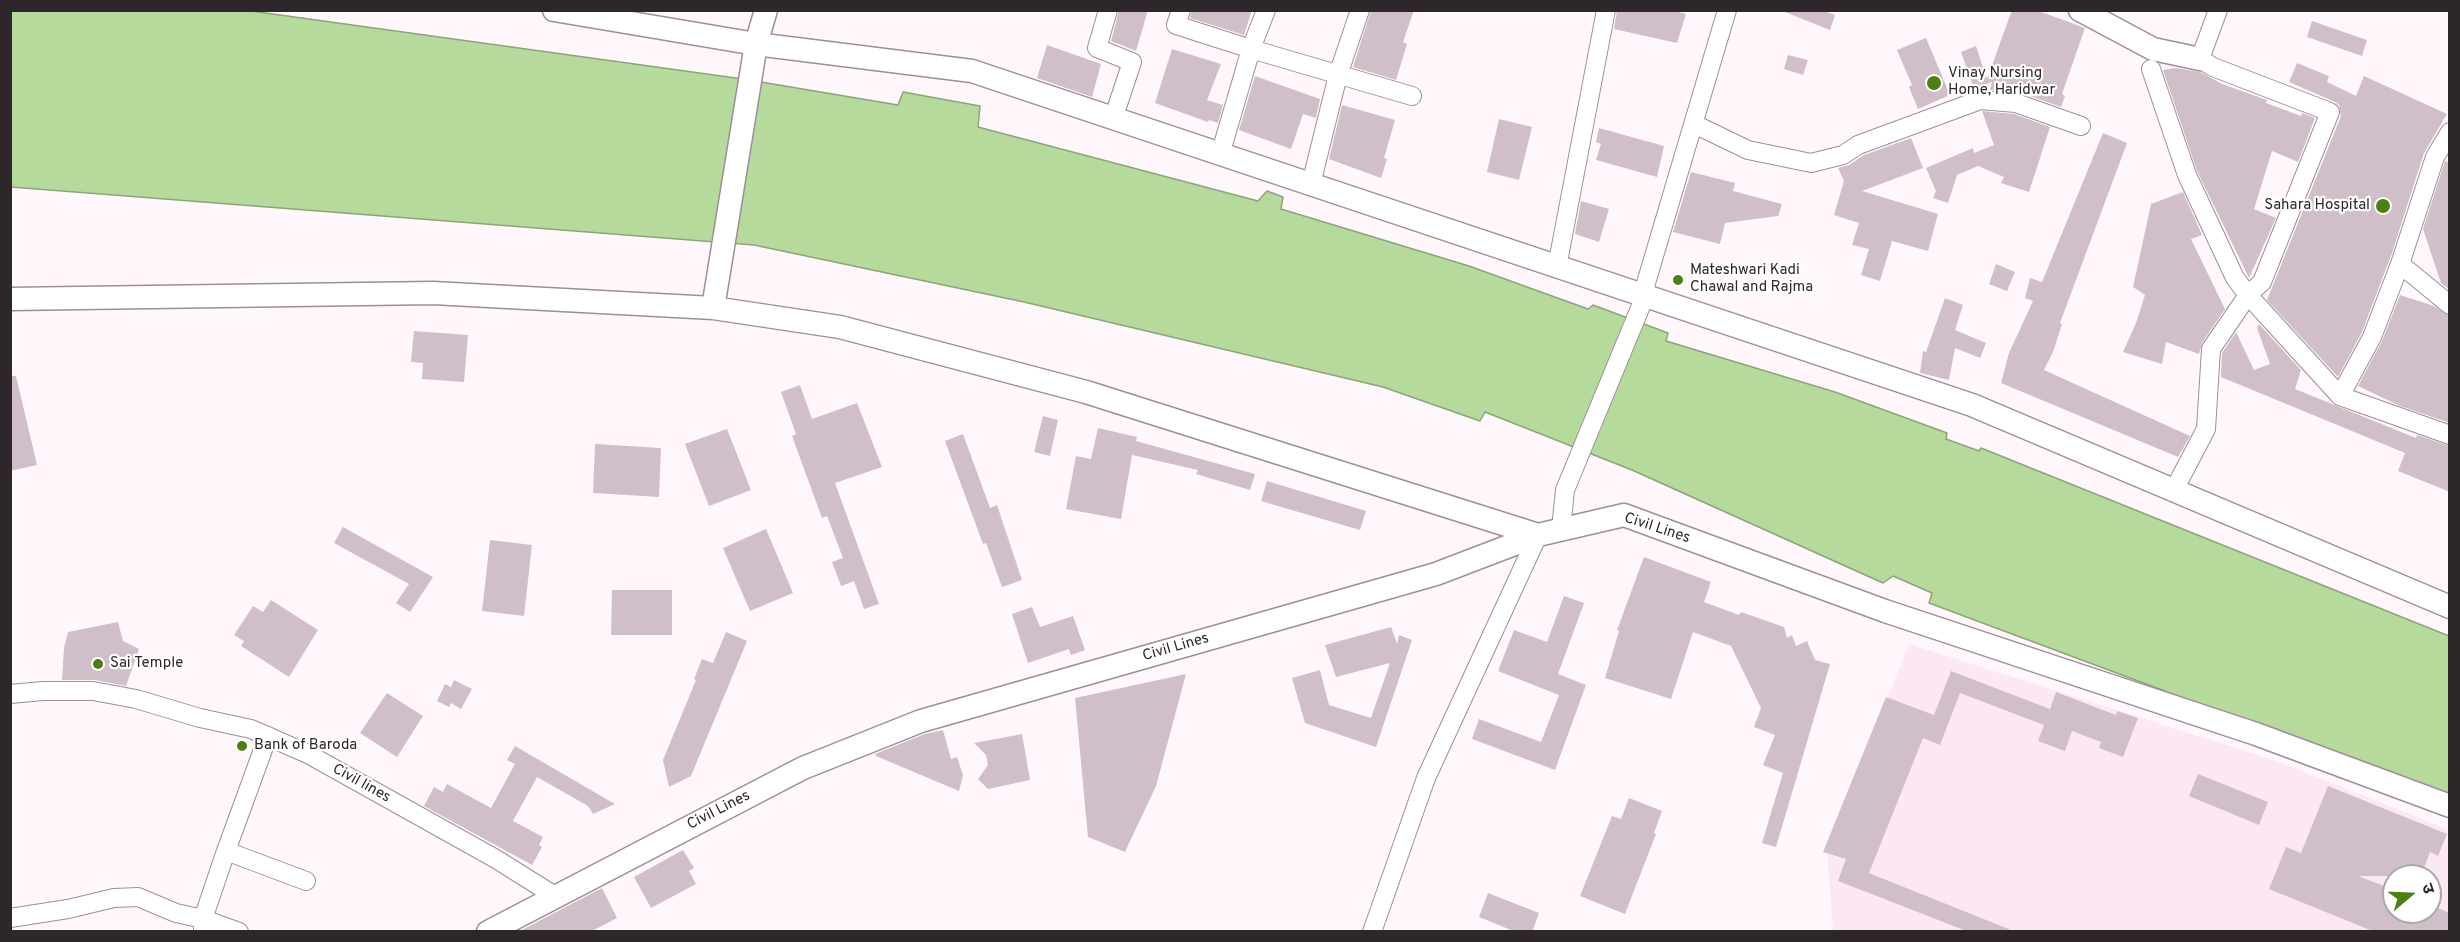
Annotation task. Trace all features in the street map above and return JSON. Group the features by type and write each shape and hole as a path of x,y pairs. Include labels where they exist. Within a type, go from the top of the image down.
{"street":[{"path":"554,10 756,44 972,72 1557,267 1642,303 1972,405 2450,607"},
{"path":"713,308 756,44 766,10"},
{"path":"1107,10 1097,48 1131,62 1113,118"},
{"path":"1181,10 1176,26 1412,96"},
{"path":"1220,154 1251,49 1266,10"},
{"path":"1313,176 1338,75 1360,10"},
{"path":"1557,267 1606,10"},
{"path":"1561,529 1565,490 1642,303 1727,10"},
{"path":"2080,10 2153,50 2200,59 2213,67 2330,112 2262,282 2248,295 2211,349 2206,429 2174,490"},
{"path":"2200,59 2218,10"},
{"path":"2151,69 2187,175 2235,278 2248,295 2340,396 2450,435"},
{"path":"1694,124 1748,150 1811,163 1843,155 1858,145 1980,100 2016,103 2081,126"},
{"path":"2340,396 2372,337 2400,264 2435,157 2450,132"},
{"path":"2400,264 2450,305"},
{"path":"10,299 433,293 713,308 840,327 1086,392 1538,535 1426,778 1372,932"},
{"name":"Civil Lines","path":"488,932 802,768 921,721 1436,574 1538,535 1624,514 1885,611 2256,734 2450,806"},
{"name":"Civil lines","path":"10,694 43,691 93,692 136,699 200,718 251,729 308,754 496,859 555,896"},
{"path":"203,925 226,851 268,736"},
{"path":"226,851 306,881"},
{"path":"10,918 68,909 114,898 138,897 203,925 239,932"}],"shaded area":[{"path":"10,11 251,11 743,79 898,105 903,92 980,106 978,127 1258,201 1267,191 1283,197 1281,209 1469,266 1588,309 1593,305 1668,333 1666,341 1835,392 1947,433 1946,439 1979,451 1981,448 2449,636 2449,797 1929,603 1932,593 1893,576 1883,583 1632,470 1485,412 1480,421 1383,387 1024,302 754,245 11,187"},
{"path":"1909,644 2280,762 2449,830 2449,931 1833,931 1827,851"}],"building":[{"path":"1119,10 1148,10 1136,51 1111,41"},
{"path":"1192,10 1252,10 1244,35 1190,18"},
{"path":"1371,10 1414,10 1403,42 1407,44 1396,80 1353,67"},
{"path":"1617,10 1672,10 1686,14 1677,43 1614,29"},
{"path":"1780,10 1822,10 1835,15 1830,30"},
{"path":"2012,10 2036,10 2085,28 2062,94 2065,96 2061,107 2019,92 1990,90 1992,82 1974,89 1961,52 1976,46 1987,79"},
{"path":"2312,21 2367,40 2362,56 2307,37"},
{"path":"1926,38 1950,95 1918,109 1909,87 1912,85 1897,50"},
{"path":"1047,45 1101,64 1092,97 1037,78"},
{"path":"1172,49 1221,64 1207,100 1223,105 1218,123 1209,120 1208,122 1155,103"},
{"path":"1788,55 1808,60 1803,75 1784,69"},
{"path":"2297,63 2329,76 2327,82 2356,96 2364,76 2447,114 2424,153 2392,253 2362,332 2338,377 2267,300 2341,116 2339,105 2335,102 2289,82"},
{"path":"2176,68 2200,72 2222,84 2267,100 2266,103 2301,116 2302,113 2315,118 2298,162 2272,151 2254,209 2276,218 2249,278 2197,171 2163,70"},
{"path":"1255,76 1320,99 1316,118 1303,114 1291,149 1239,130"},
{"path":"1342,105 1395,120 1381,178 1329,159"},
{"path":"1982,111 2014,114 2050,127 2029,192 2001,183 2004,177 1978,166 1957,175 1948,203 1933,198 1936,191 1926,168 1973,148 1974,153 1994,145"},
{"path":"1499,119 1532,127 1519,180 1487,172"},
{"path":"1599,128 1664,146 1657,177 1596,160 1601,144 1596,142"},
{"path":"2103,133 2127,143 2060,323 2062,324 2053,352 2044,370 2190,436 2178,457 2001,383 2009,353 2033,301 2025,298 2030,278 2042,282"},
{"path":"1911,138 1923,168 1862,191 1938,214 1928,251 1892,241 1880,281 1861,275 1869,249 1852,245 1859,223 1834,215 1844,181 1838,168 1849,165 1864,155"},
{"path":"2445,161 2450,163 2450,290 2441,283 2423,229"},
{"path":"1691,172 1735,183 1733,191 1782,204 1778,216 1725,223 1720,244 1673,232"},
{"path":"2183,192 2202,235 2191,239 2225,309 2202,343 2199,354 2166,342 2162,364 2123,352 2145,295 2133,287 2151,204"},
{"path":"1581,201 1609,209 1599,242 1575,234"},
{"path":"1996,264 2015,272 2007,291 1989,284"},
{"path":"2400,295 2434,306 2450,316 2450,423 2400,406 2358,386 2382,341"},
{"path":"1945,298 1963,305 1955,330 1986,343 1980,358 1955,348 1949,380 1920,373 1923,351 1926,352"},
{"path":"2259,324 2301,370 2295,389 2416,438 2417,435 2450,446 2450,492 2398,471 2405,453 2221,377 2222,353 2236,332 2254,370 2270,364 2257,328"},
{"path":"414,331 468,335 464,382 422,379 423,363 411,362"},
{"path":"10,376 16,376 37,465 10,471"},
{"path":"800,385 812,419 857,403 882,467 835,483 879,604 864,609 854,581 841,586 832,562 843,558 827,516 822,518 792,436 796,434 781,392"},
{"path":"1043,416 1058,420 1050,456 1034,452"},
{"path":"1098,428 1137,437 1136,441 1255,474 1250,490 1196,474 1198,470 1132,455 1121,519 1066,509 1076,456 1091,459"},
{"path":"727,429 751,490 709,506 685,444"},
{"path":"963,434 990,508 997,505 1022,580 1002,587 986,543 983,544 945,441"},
{"path":"595,444 661,448 659,497 593,493"},
{"path":"1267,481 1366,511 1360,530 1261,501"},
{"path":"343,527 433,577 410,612 396,603 409,584 334,543"},
{"path":"766,529 793,593 750,611 723,548"},
{"path":"490,540 532,545 524,616 482,611"},
{"path":"1644,557 1711,582 1704,602 1739,615 1741,612 1784,627 1787,638 1792,635 1796,646 1807,641 1815,660 1830,664 1776,847 1762,843 1783,773 1763,765 1775,735 1754,727 1761,708 1731,646 1693,632 1671,699 1605,678 1619,631 1617,630"},
{"path":"612,590 672,590 672,635 611,635"},
{"path":"1564,596 1584,603 1558,674 1586,685 1555,770 1472,739 1479,719 1541,742 1559,695 1498,671 1514,630 1547,642"},
{"path":"271,600 318,630 289,677 241,646 244,641 234,635 253,606 263,612"},
{"path":"1032,607 1040,627 1073,616 1085,650 1071,655 1069,649 1028,663 1012,614"},
{"name":"Sai Temple","path":"118,622 123,641 139,649 126,686 95,680 62,680 64,648 68,632"},
{"path":"1391,627 1397,644 1399,635 1412,640 1376,747 1305,723 1292,678 1320,670 1329,705 1371,718 1390,663 1336,677 1325,645"},
{"path":"726,632 747,641 691,776 669,787 663,760 696,680 694,679 702,659 713,663"},
{"path":"1951,671 2050,709 2056,692 2116,715 2117,711 2138,718 2123,757 2099,748 2101,742 2072,731 2065,751 2038,741 2044,725 1960,693 1940,745 1923,738 1869,873 2016,932 1969,932 1838,881 1846,859 1823,852 1886,697 1934,715"},
{"path":"1186,674 1156,786 1125,852 1088,837 1075,698"},
{"path":"454,680 472,689 461,709 451,703 449,707 437,701 445,684 451,687"},
{"path":"387,693 423,716 397,757 360,733"},
{"path":"943,730 951,759 957,757 963,775 959,791 875,754 925,734"},
{"path":"1022,734 1030,780 988,789 978,779 988,765 986,755 974,743"},
{"path":"515,746 615,804 593,814 588,806 537,777 513,821 543,837 539,845 542,847 532,865 424,806 434,787 443,792 447,784 491,808 515,764 507,760"},
{"path":"2198,774 2268,802 2259,825 2189,796"},
{"path":"2328,786 2447,834 2438,856 2430,852 2426,864 2382,864 2382,876 2358,876 2382,885 2382,924 2442,924 2442,910 2450,913 2450,932 2375,932 2269,889 2286,847 2301,853"},
{"path":"1629,798 1662,811 1654,833 1656,834 1625,914 1580,896 1612,816 1621,819"},
{"path":"683,850 694,868 689,871 696,884 651,908 634,877"},
{"path":"602,888 617,918 590,932 518,932"},
{"path":"1488,893 1539,913 1532,932 1516,932 1479,917"}],"place":[{"name":"Vinay Nursing Home, Haridwar","path":"1934,83"},
{"name":"Sahara Hospital","path":"2383,206"},
{"name":"Mateshwari Kadi Chawal and Rajma","path":"1678,280"},
{"name":"Sai Temple","path":"98,664"},
{"name":"Bank of Baroda","path":"242,746"}]}
